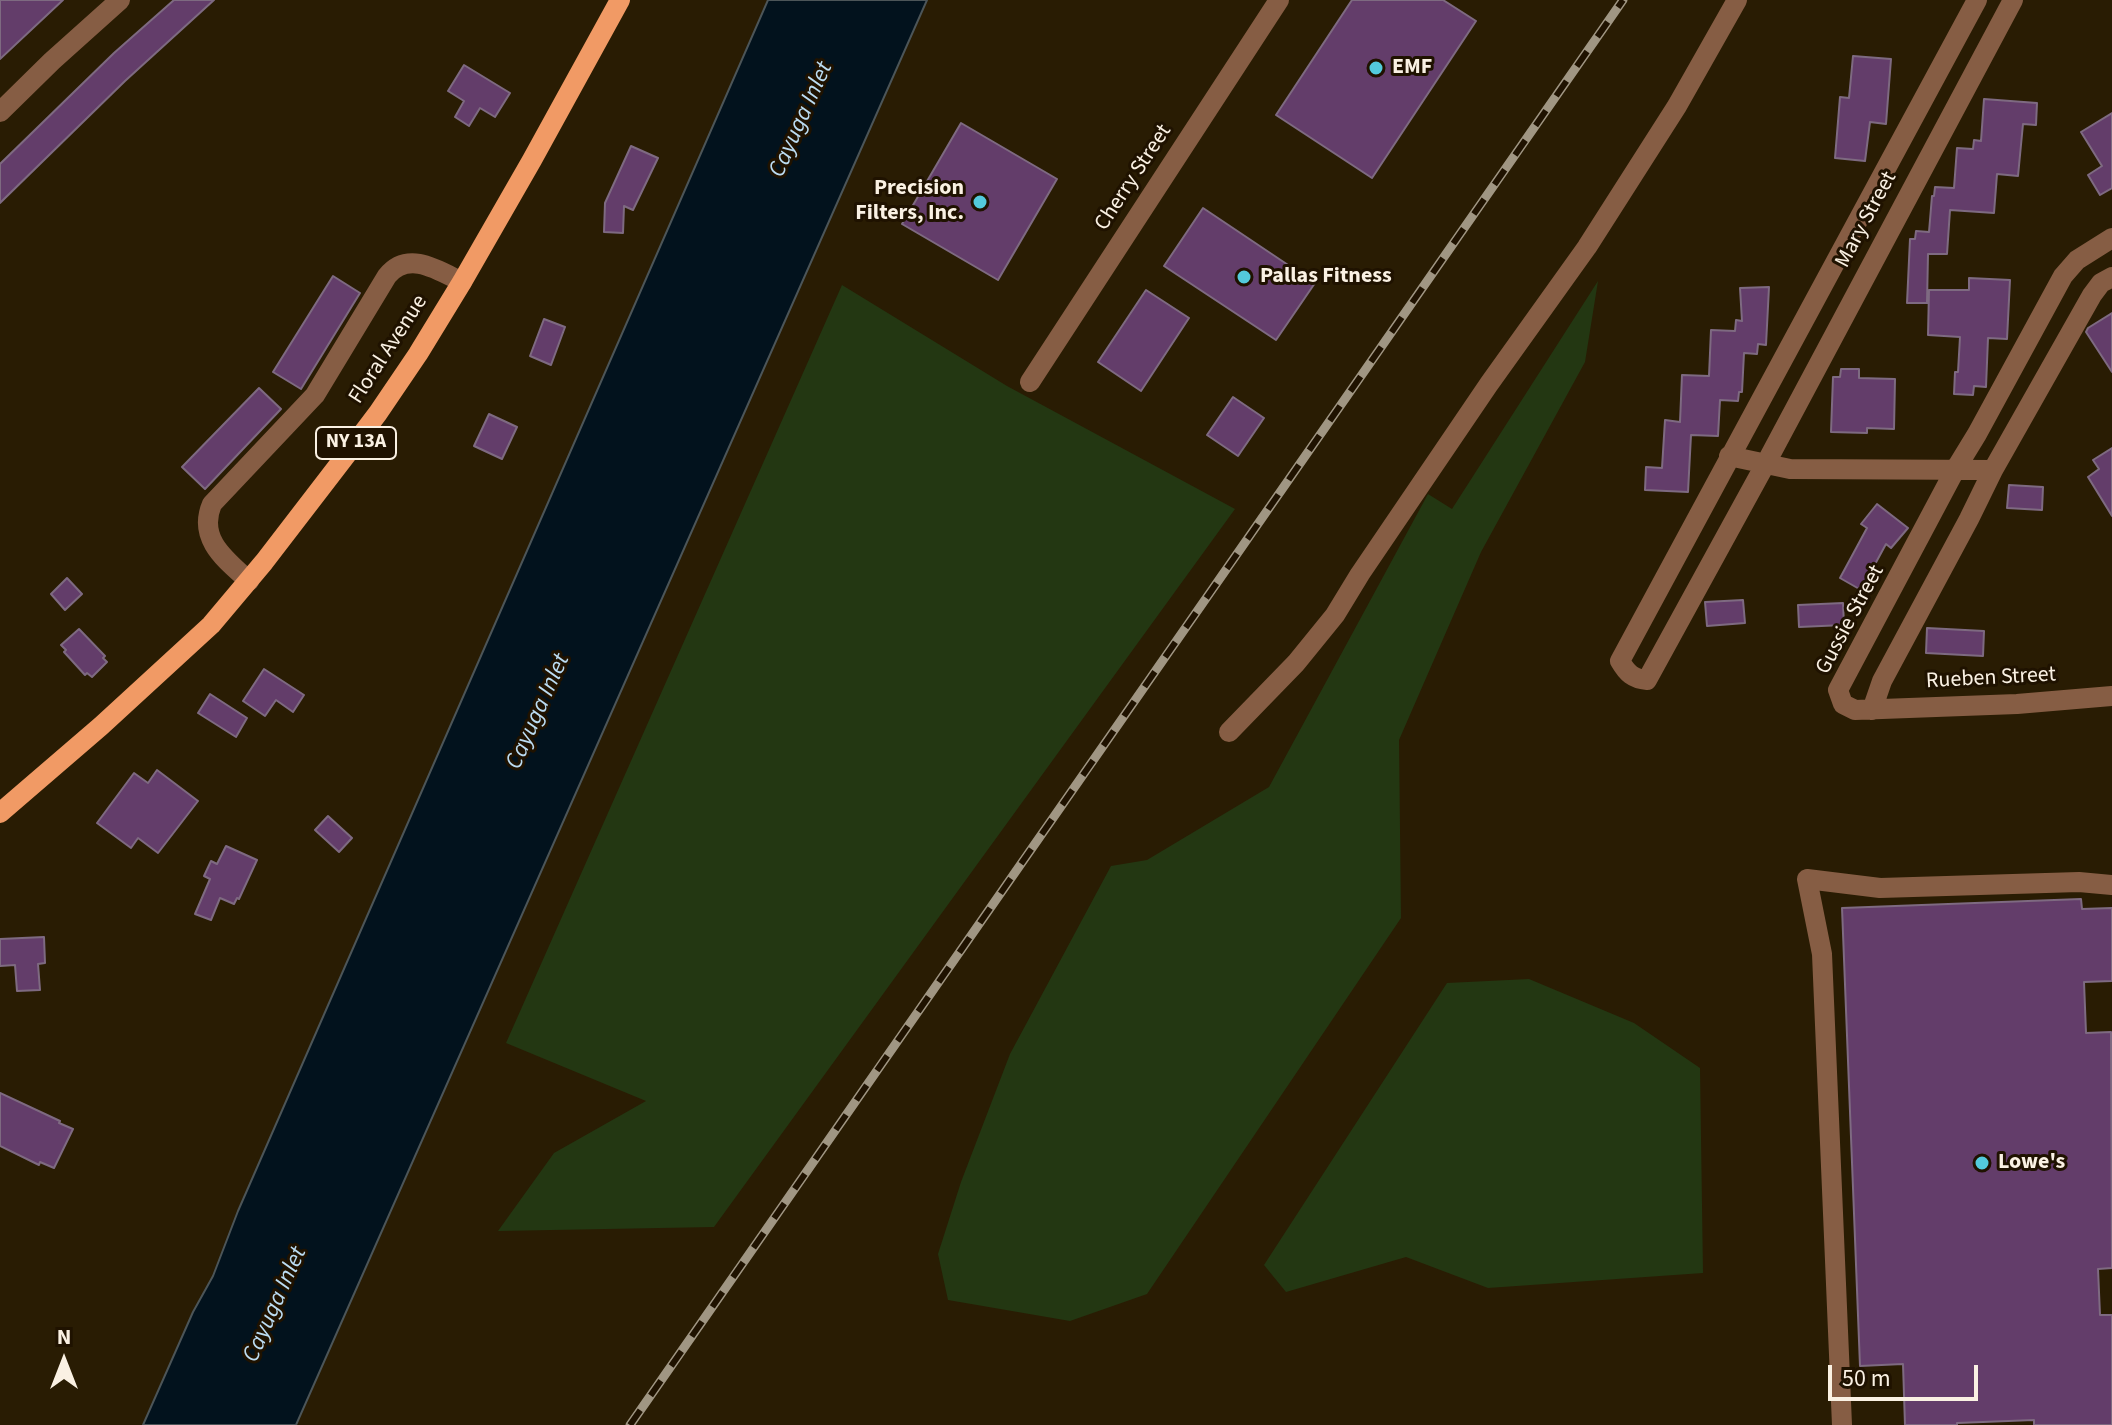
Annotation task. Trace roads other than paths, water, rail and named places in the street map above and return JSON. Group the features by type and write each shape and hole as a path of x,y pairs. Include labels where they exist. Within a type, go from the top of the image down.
{"main road":[{"name":"Floral Avenue","path":"0,813 211,625 249,581 378,413 462,282 620,0"}],"street":[{"path":"0,112 120,0"},
{"name":"Cherry Street","path":"1030,382 1279,0"},
{"path":"1229,732 1296,663 1335,615 1446,447 1587,247 1677,106 1737,0"},
{"name":"Mary Street","path":"1977,0 1620,661 1626,672 1636,679 1647,680 2013,0"},
{"name":"Gussie Street","path":"1872,710 1855,710 1843,704 1838,690 2063,276 2087,252 2112,238"},
{"path":"249,581 215,547 207,523 212,504 315,395 394,268 405,263 420,264 462,282"},
{"path":"1872,710 1882,681 1993,470 2092,295 2101,283 2112,277"},
{"path":"1729,456 1790,469 1993,470"},
{"name":"Rueben Street","path":"1872,710 2017,704 2112,696"},
{"path":"1842,1425 1822,954 1807,879 1880,888 2079,882 2112,885"}],"water":[{"name":"Cayuga Inlet","path":"768,0 927,0 296,1425 143,1425 193,1312 213,1276 238,1211"}],"railway":[{"path":"630,1425 1623,0"}],"place":[{"name":"EMF","path":"1376,68"},
{"name":"Precision Filters, Inc.","path":"980,202"},
{"name":"Pallas Fitness","path":"1244,277"},
{"name":"Lowe's","path":"1982,1163"}]}
